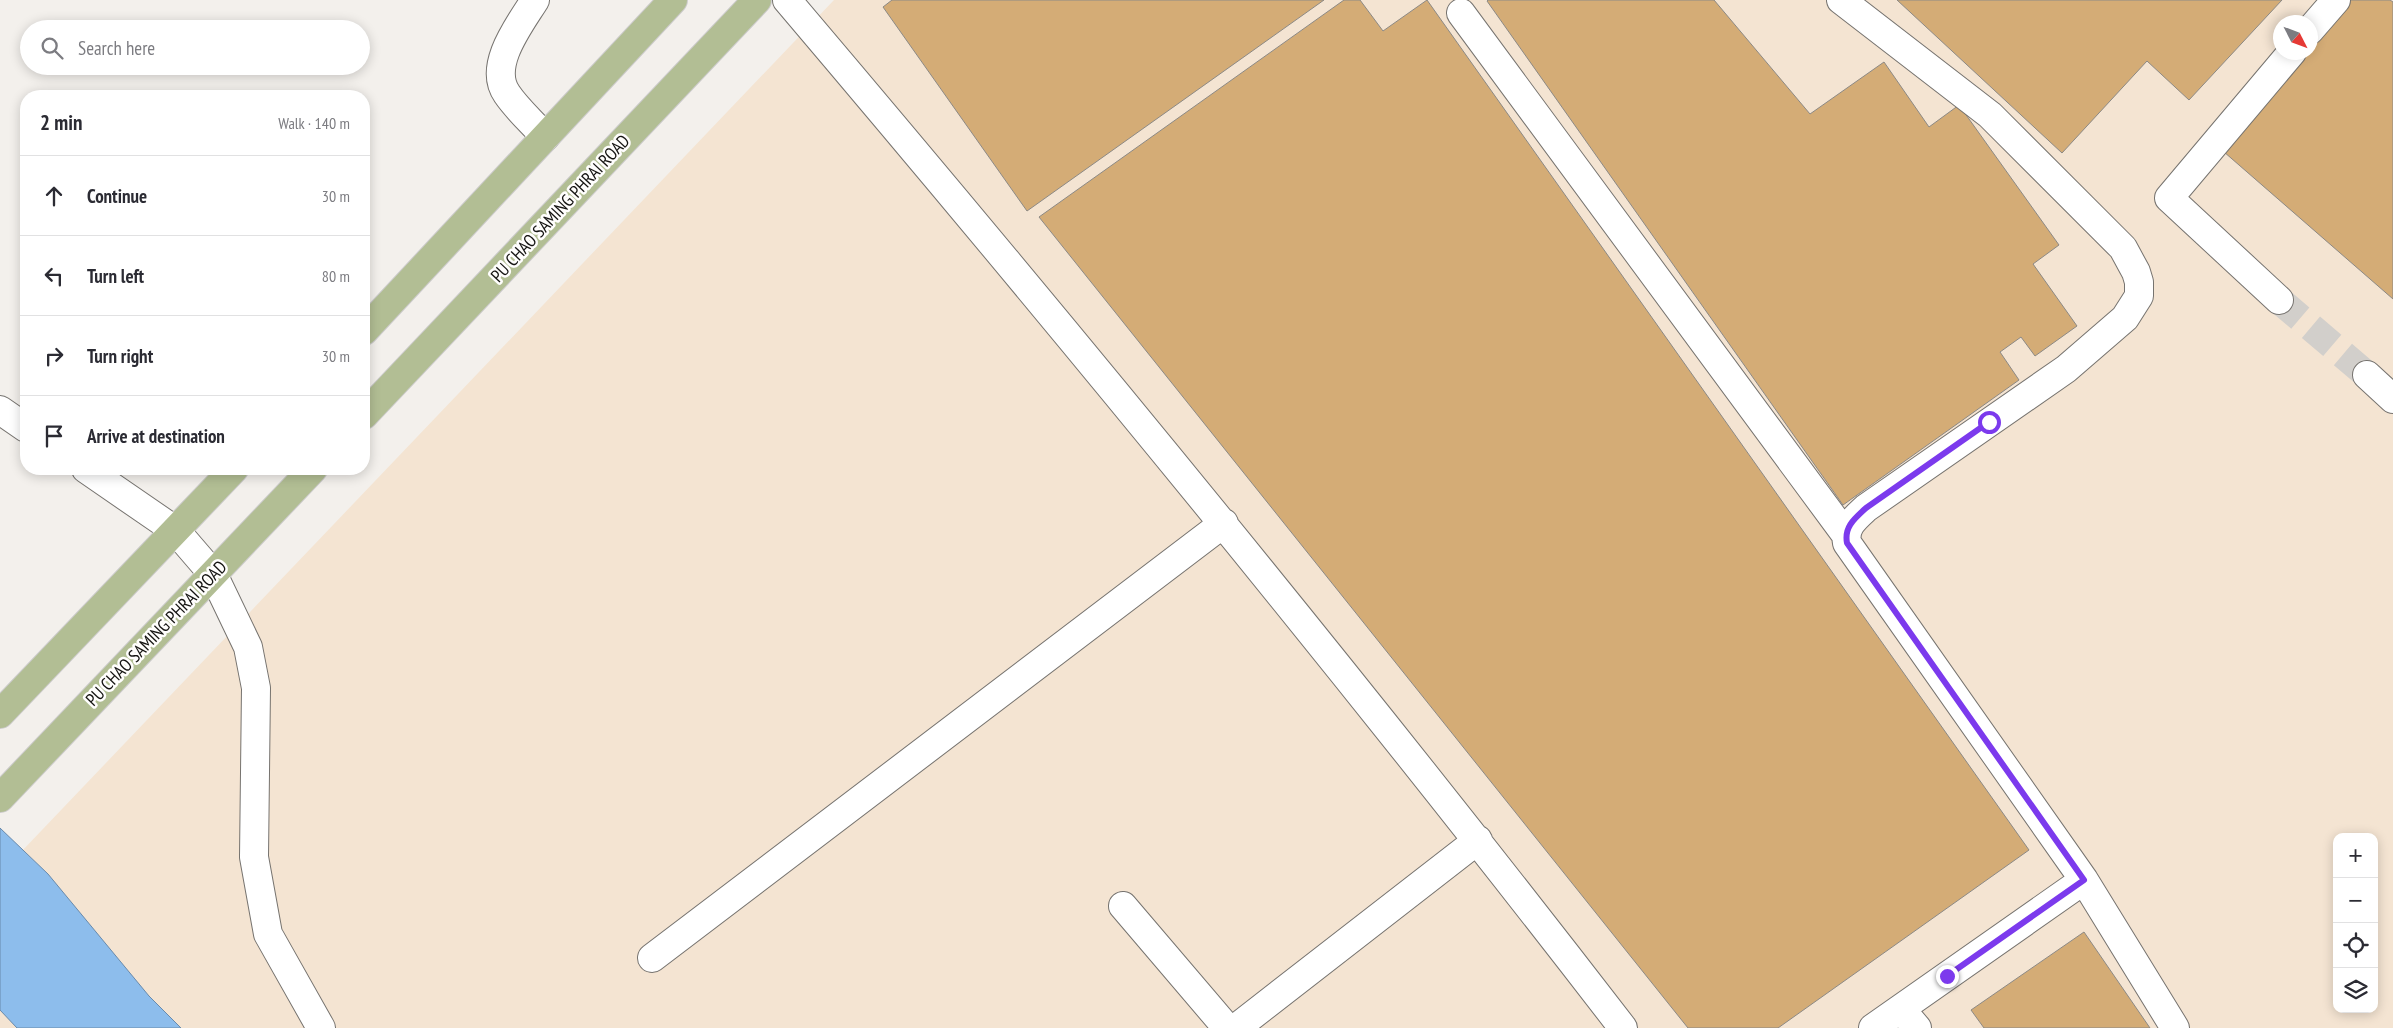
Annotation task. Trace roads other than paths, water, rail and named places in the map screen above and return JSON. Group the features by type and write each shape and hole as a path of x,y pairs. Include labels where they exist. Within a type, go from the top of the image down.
{"main road":[{"path":"370,325 673,0"},
{"name":"PU CHAO SAMING PHRAI ROAD","path":"370,409 757,0"},
{"path":"0,714 228,475"},
{"name":"PU CHAO SAMING PHRAI ROAD","path":"0,798 307,475"}],"street":[{"path":"535,0 511,38 500,67 505,92 545,137"},
{"path":"788,0 1016,270 1224,522 1478,840 1623,1028"},
{"path":"1841,0 1990,115 2123,248 2136,272 2139,282 2139,296 2125,318 2118,325 2066,369 1866,508 1851,522 1846,535 1847,543 2084,880 2175,1028"},
{"path":"2318,21 2336,0"},
{"path":"1462,13 1846,535"},
{"path":"2279,300 2170,198 2285,60"},
{"path":"2366,375 2393,399"},
{"path":"0,410 20,424"},
{"path":"95,475 176,531 213,574 248,647 256,688 254,857 268,934 320,1028"},
{"path":"652,958 1224,522"},
{"path":"1236,1028 1478,840"},
{"path":"1873,1028 1909,1018 2084,880"},
{"path":"1123,906 1227,1028"}],"water":[{"path":"0,828 48,874 149,996 181,1028 17,1028 0,1010"}],"tunnel":[{"path":"2279,300 2367,375"}]}
